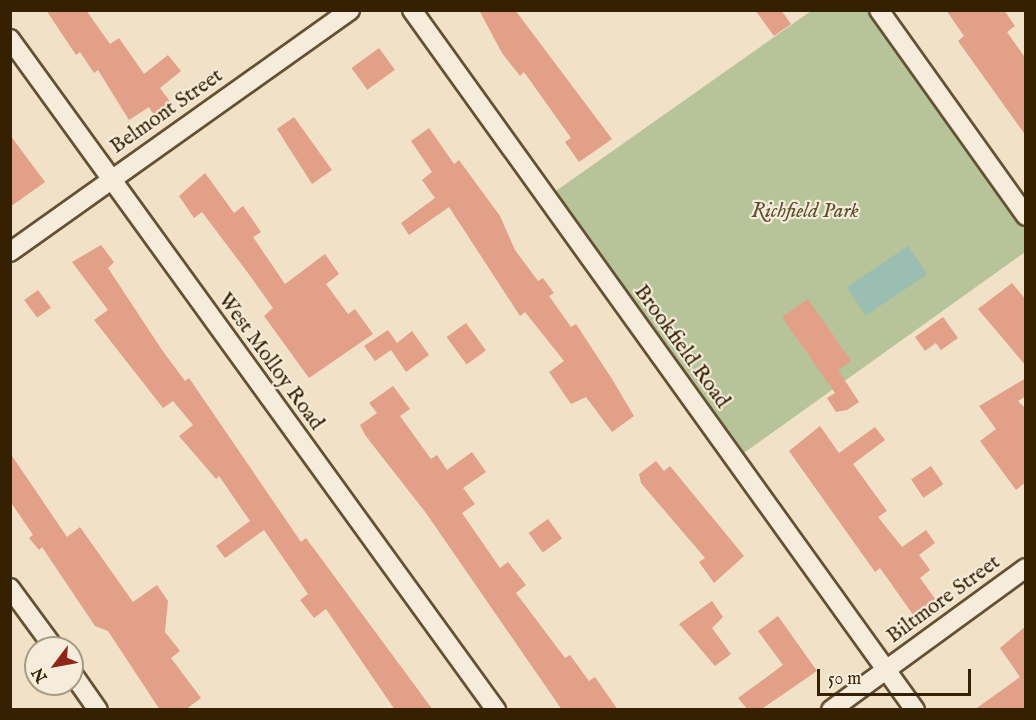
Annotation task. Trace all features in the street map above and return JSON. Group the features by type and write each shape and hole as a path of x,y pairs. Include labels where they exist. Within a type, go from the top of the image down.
{"street":[{"name":"Belmont Street","path":"10,252 350,10"},
{"name":"Brookfield Road","path":"412,10 915,710"},
{"path":"879,10 1026,216"},
{"name":"West Molloy Road","path":"10,39 496,710"},
{"name":"Biltmore Street","path":"831,710 1026,568"},
{"path":"10,588 45,636"},
{"path":"84,690 98,710"}],"green space":[{"name":"Richfield Park","path":"811,11 879,11 1025,216 1025,252 734,460 546,198"}],"water":[{"path":"908,246 927,274 866,316 847,287"}],"building":[{"path":"46,10 86,10 110,44 119,38 144,74 168,55 181,71 160,88 171,103 154,115 149,107 129,120 98,70 94,73 80,52 76,55"},
{"path":"479,10 515,10 612,139 579,162 565,142 571,138 524,72 520,76 502,53"},
{"path":"755,10 781,10 791,24 774,36"},
{"path":"946,10 1004,10 1015,26 1007,32 1026,59 1026,136 958,41 964,36"},
{"path":"379,48 395,70 367,90 351,68"},
{"path":"294,117 332,170 312,184 277,129"},
{"path":"429,128 454,164 459,160 500,216 515,250 538,281 543,278 554,293 549,296 571,327 576,324 612,379 634,416 612,432 586,397 571,404 549,372 564,361 525,312 520,316 449,207 409,235 401,223 435,198 422,180 432,172 411,141"},
{"path":"10,135 45,182 10,207"},
{"path":"205,173 234,213 243,206 261,232 253,237 285,284 325,254 339,274 326,284 348,314 355,309 373,334 309,378 264,316 273,308 248,273 202,212 194,218 179,196"},
{"path":"101,245 114,262 108,268 162,350 185,381 189,378 301,542 306,538 433,710 395,710 326,609 314,618 300,600 308,594 264,530 225,558 216,546 250,521 219,476 216,479 179,436 193,425 173,401 163,408 94,320 108,310 72,262"},
{"path":"1012,283 1026,300 1026,366 978,309"},
{"path":"38,290 51,308 37,318 24,300"},
{"path":"808,299 851,361 838,370 859,402 847,410 836,412 827,398 835,393 782,317"},
{"path":"943,317 958,338 941,350 936,343 925,351 915,337"},
{"path":"466,323 486,351 467,365 447,337"},
{"path":"388,330 397,343 412,331 429,355 406,372 391,350 375,361 364,346"},
{"path":"1026,378 1026,396 1018,401 1026,409 1026,482 1016,490 980,441 996,429 979,406"},
{"path":"393,386 410,409 400,416 431,459 437,455 447,470 472,452 486,472 463,488 475,504 462,513 500,568 508,562 526,585 516,593 565,658 570,655 589,681 595,677 618,710 562,710 426,513 365,435 360,425 377,413 369,403"},
{"path":"820,426 839,453 875,427 885,440 853,464 887,511 878,517 902,547 926,530 935,543 919,555 930,570 920,578 936,600 914,616 880,568 875,572 789,451"},
{"path":"10,453 67,537 80,527 133,602 157,585 168,601 165,632 180,651 171,658 201,698 185,710 160,710 108,631 95,626 42,547 39,550 29,538 33,535 10,501"},
{"path":"656,461 664,471 670,466 744,556 714,583 699,562 705,558 641,483 639,474"},
{"path":"931,466 943,484 923,498 911,479"},
{"path":"548,519 562,538 543,553 529,533"},
{"path":"712,601 723,617 712,628 731,654 715,666 679,624"},
{"path":"778,616 817,671 760,710 748,710 738,698 783,665 758,631"},
{"path":"1026,626 1026,710 974,710 1020,677 1000,648"}]}
